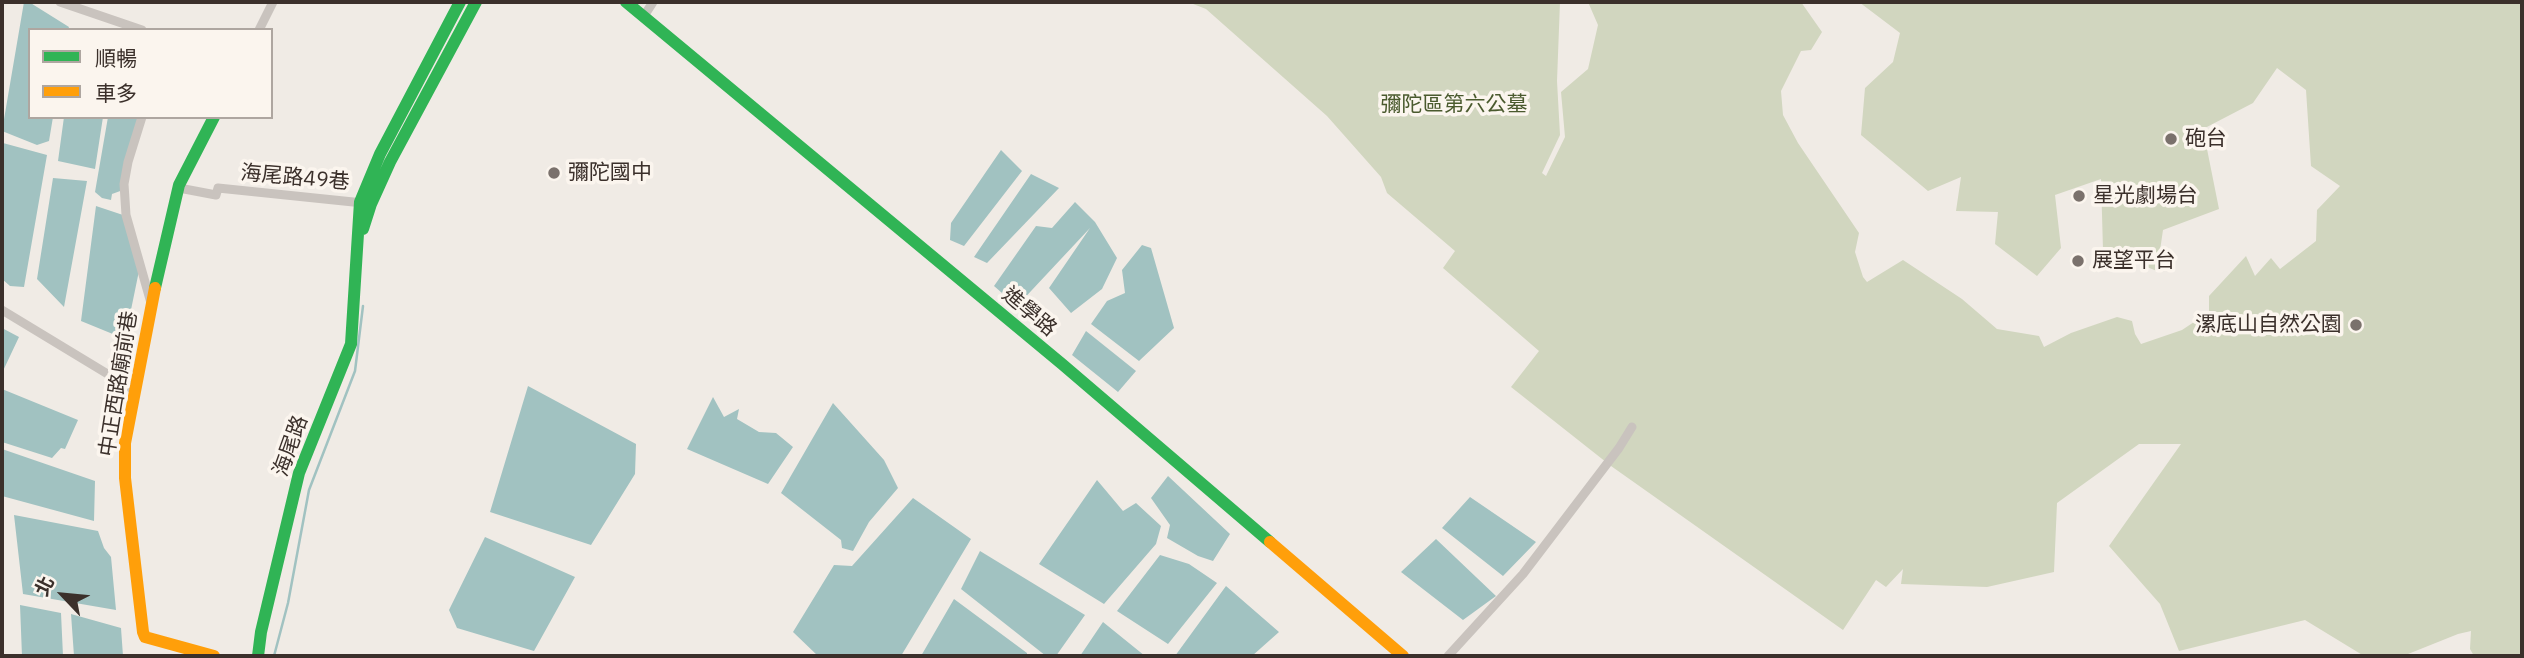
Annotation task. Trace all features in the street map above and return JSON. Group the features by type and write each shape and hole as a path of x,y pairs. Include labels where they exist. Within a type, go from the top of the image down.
{"street":[{"path":"60,2 136,28"},
{"path":"260,28 273,2"},
{"name":"海尾路","path":"258,656 299,473 351,344 357,250 366,203 380,154 460,2"},
{"name":"海尾路","path":"366,203 476,2"},
{"name":"進學路","path":"626,2 1062,364 1403,656"},
{"path":"644,16 653,2"},
{"path":"141,119 124,184 126,215 151,303"},
{"name":"中正西路廟前巷","path":"213,119 179,188 151,303 125,443 125,478 143,632 150,640 214,656"},
{"name":"海尾路49巷","path":"179,188 216,195 218,188 366,203"},
{"path":"2,310 135,390"},
{"path":"1448,656 1523,574 1632,427"}],"green space":[{"name":"漯底山自然公園","path":"1188,2 1560,2 1557,81 1560,135 1542,173 1546,176 1565,137 1561,92 1588,69 1598,25 1588,2 1801,2 1822,32 1811,50 1801,51 1781,91 1783,115 1798,143 1859,233 1855,252 1863,277 1867,282 1903,260 1962,299 1997,329 2039,336 2044,347 2071,333 2117,317 2132,321 2141,344 2182,330 2209,312 2209,296 2246,256 2255,276 2271,258 2280,269 2316,241 2317,210 2340,186 2311,166 2306,90 2277,68 2253,103 2203,129 2219,209 2163,230 2157,271 2103,250 2101,179 2055,195 2061,248 2037,276 1995,244 1998,212 1956,211 1961,177 1928,191 1861,135 1865,88 1893,62 1900,33 1859,2 2522,2 2522,656 2474,656 2470,649 2471,631 2403,656 2364,656 2305,620 2179,651 2160,604 2109,546 2181,444 2139,444 2057,503 2054,572 1987,587 1901,584 1903,569 1886,587 1876,580 1843,630 1611,466 1511,387 1539,351 1443,268 1455,251 1387,193 1381,177 1327,116 1206,9"}],"water":[{"path":"24,2 29,2 69,27 28,28 28,119 53,119 49,141 37,145 2,131"},
{"path":"64,119 103,119 95,169 58,161"},
{"path":"108,119 138,119 123,190 112,194 111,200 102,198 95,192"},
{"path":"3,143 47,155 24,287 10,286 2,279"},
{"path":"1001,150 1022,171 964,246 950,240 951,223"},
{"path":"1031,174 1059,188 987,263 974,257"},
{"path":"53,178 87,181 64,307 37,279"},
{"path":"1075,202 1095,222 1117,258 1102,289 1071,313 1049,288 1090,228 1017,306 994,286 1036,226 1052,228"},
{"path":"96,206 123,215 140,266 125,339 81,321"},
{"path":"1142,245 1151,248 1174,328 1139,361 1091,324 1107,301 1125,293 1122,270"},
{"path":"2,328 19,337 2,373"},
{"path":"1086,331 1136,371 1118,392 1072,355"},
{"path":"528,386 636,444 635,474 591,545 490,512"},
{"path":"2,389 78,420 65,449 61,448 52,458 2,442"},
{"path":"713,397 724,417 739,409 737,419 759,432 776,433 793,447 768,484 687,449"},
{"path":"833,403 884,460 898,488 869,522 853,551 842,548 841,540 781,493"},
{"path":"2,449 95,481 94,521 2,496"},
{"path":"1168,476 1230,534 1213,561 1198,556 1167,538 1170,525 1151,498"},
{"path":"1097,480 1123,511 1136,503 1161,526 1156,544 1104,604 1039,564"},
{"path":"1470,497 1536,542 1503,576 1442,528"},
{"path":"913,498 971,539 901,656 818,656 793,632 834,565 852,566"},
{"path":"14,515 98,531 104,548 111,557 116,610 23,594"},
{"path":"485,537 575,577 534,651 457,628 449,610"},
{"path":"1436,539 1496,596 1463,620 1401,572"},
{"path":"980,551 1085,615 1056,656 1046,656 961,589"},
{"path":"1160,555 1189,564 1217,583 1168,644 1117,611"},
{"path":"1226,586 1279,632 1252,656 1175,656"},
{"path":"954,599 1027,653 1027,656 921,656"},
{"path":"20,605 61,613 63,656 22,656"},
{"path":"71,614 121,628 123,656 74,656"},
{"path":"1103,622 1145,656 1080,656"}],"waterway":[{"path":"274,656 288,603 309,490 355,371 363,306"}],"traffic: fast":[{"path":"258,656 261,632 299,473 351,344 360,202 380,154 460,2"},
{"path":"363,229 390,162 476,2"},
{"path":"626,2 1062,364 1270,542"},
{"path":"155,288 179,185 213,119"}],"traffic: slow":[{"path":"155,288 125,443 125,478 143,632 145,637 214,656"},
{"path":"1270,542 1403,656"}],"place":[{"name":"砲台","path":"2171,139"},
{"name":"彌陀國中","path":"554,173"},
{"name":"星光劇場台","path":"2079,196"},
{"name":"展望平台","path":"2078,261"},
{"name":"漯底山自然公園","path":"2356,325"}],"park label":[{"name":"彌陀區第六公墓","path":"1454,105"}]}
